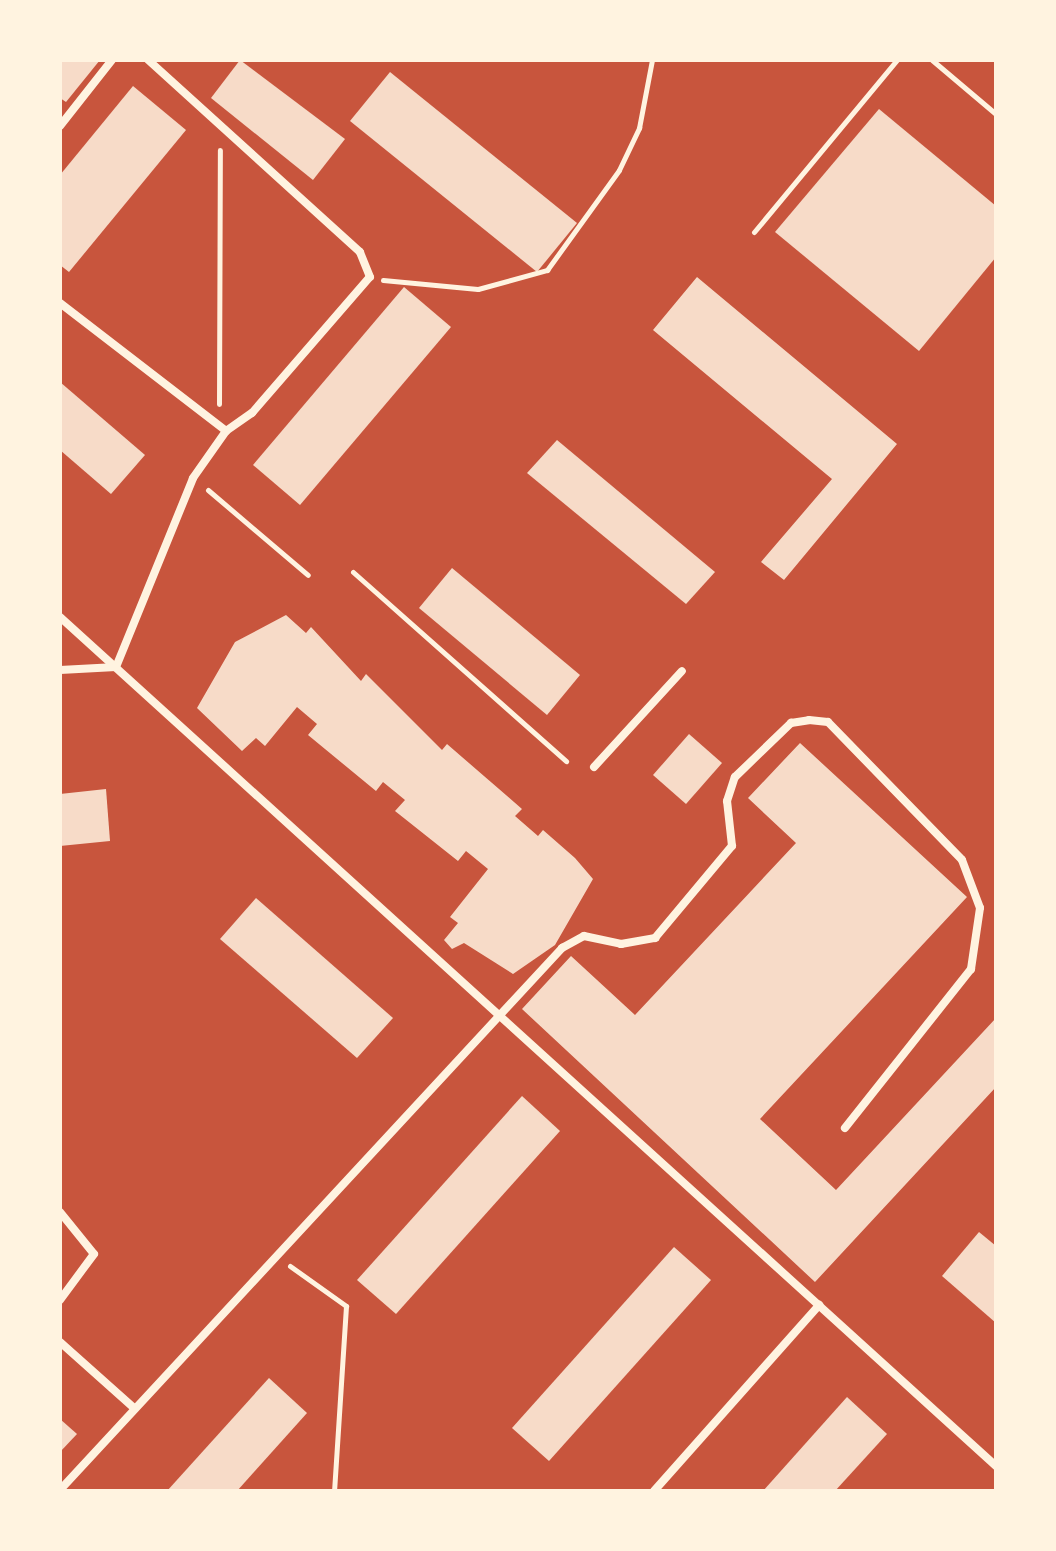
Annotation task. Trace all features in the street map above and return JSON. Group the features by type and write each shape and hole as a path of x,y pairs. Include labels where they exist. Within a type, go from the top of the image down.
{"lane":[{"path":"60,126 112,60"},
{"path":"116,667 202,467 226,431 252,414 370,277 360,252 148,60"},
{"path":"60,303 226,431"},
{"path":"60,618 996,1466"},
{"path":"60,670 116,667"},
{"path":"594,766 682,671"},
{"path":"60,1490 496,1014 584,936 620,944 655,938 732,846 726,800 735,777 791,723 828,722 962,860 980,908 971,969 845,1128"},
{"path":"60,1212 94,1254 60,1300"},
{"path":"654,1491 819,1305"},
{"path":"60,1342 133,1406"}],"path":[{"path":"370,277 478,289 548,270 619,170 639,128 652,60"},
{"path":"754,232 897,60"},
{"path":"932,60 996,114"},
{"path":"220,125 217,395 226,431"},
{"path":"202,467 221,507 308,575"},
{"path":"354,572 566,761"},
{"path":"276,1255 346,1306 334,1491"}],"building":[{"path":"60,60 100,60 66,102 60,98"},
{"path":"240,60 345,139 313,180 211,98"},
{"path":"390,72 577,223 537,272 350,121"},
{"path":"133,86 186,130 69,272 60,265 60,175"},
{"path":"879,109 996,206 996,257 919,351 775,232"},
{"path":"697,277 897,444 784,580 761,562 832,479 653,330"},
{"path":"404,287 451,327 300,505 253,465"},
{"path":"60,382 145,455 111,494 60,450"},
{"path":"557,440 715,572 686,604 527,473"},
{"path":"452,568 580,675 547,715 419,608"},
{"path":"286,615 306,633 311,627 361,681 366,674 442,750 447,744 522,809 515,816 538,836 543,830 593,879 555,945 513,974 464,943 452,949 444,940 458,923 450,917 488,869 466,851 458,861 395,811 405,800 383,782 376,791 308,735 317,724 297,707 265,746 256,738 242,751 197,708 235,642"},
{"path":"689,734 722,763 686,804 653,775"},
{"path":"800,743 967,897 760,1119 836,1190 996,1018 996,1087 815,1282 522,1009 571,956 635,1015 796,843 748,798"},
{"path":"106,789 110,841 60,846 60,794"},
{"path":"256,898 393,1018 357,1058 220,939"},
{"path":"522,1096 560,1131 396,1314 357,1280"},
{"path":"979,1232 996,1246 996,1323 942,1276"},
{"path":"674,1247 711,1280 549,1461 512,1428"},
{"path":"269,1378 307,1413 237,1491 167,1491"},
{"path":"847,1397 887,1434 835,1491 763,1491"},
{"path":"60,1419 77,1434 60,1452"}]}
